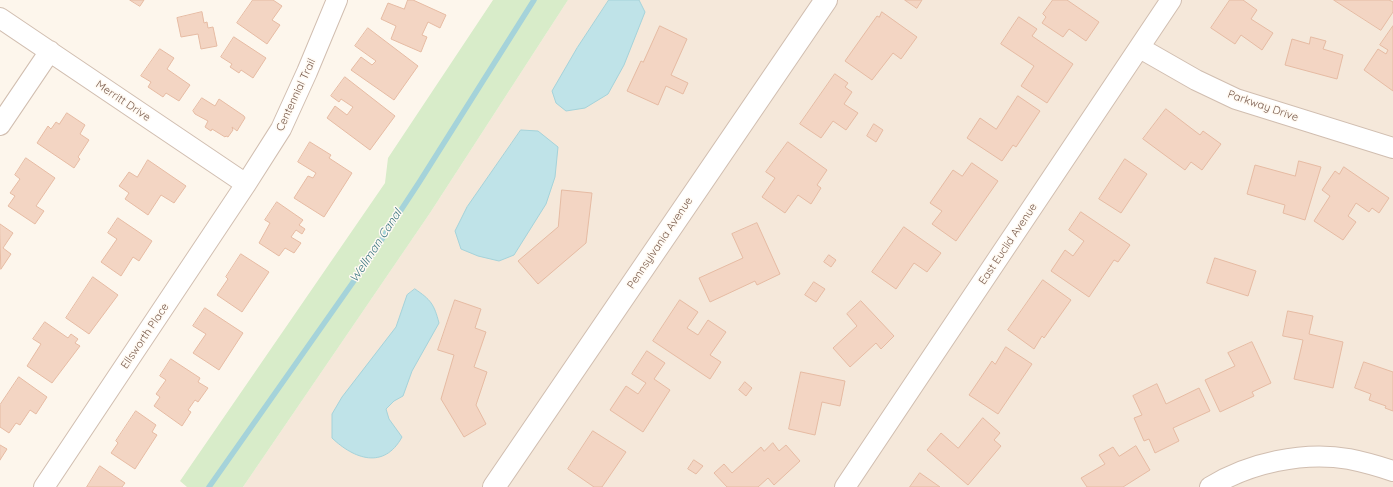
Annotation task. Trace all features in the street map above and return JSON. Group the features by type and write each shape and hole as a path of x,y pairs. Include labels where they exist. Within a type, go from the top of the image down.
{"street":[{"name":"Centennial Trail","path":"246,184 281,129 337,0"},
{"name":"Pennsylvania Avenue","path":"494,487 826,0"},
{"name":"East Euclid Avenue","path":"846,487 1171,0"},
{"name":"Merritt Drive","path":"0,18 246,184"},
{"name":"Parkway Drive","path":"1140,48 1196,80 1236,99 1393,148"},
{"path":"0,125 50,51"},
{"name":"Ellsworth Place","path":"44,487 246,184"},
{"path":"1210,487 1222,480 1262,465 1304,457 1347,459 1393,471"}],"shaded area":[{"path":"568,0 1393,0 1393,487 243,487 430,213"}],"green space":[{"path":"493,0 568,0 430,213 243,487 187,487 180,481 385,183 388,158"}],"water":[{"path":"609,0 639,0 645,12 624,65 608,94 585,108 566,111 556,103 552,91 577,48"},
{"path":"521,130 538,131 558,147 555,177 546,204 514,255 499,261 478,256 461,249 455,231 467,207"},
{"path":"415,289 425,296 431,303 439,323 412,371 403,396 394,401 386,409 389,419 402,437 395,447 387,454 368,458 359,456 332,438 332,414 342,397 396,327 407,295"}],"building":[{"path":"130,0 144,0 140,6"},
{"path":"253,0 273,0 282,6 272,20 280,25 267,44 237,23"},
{"path":"408,0 413,0 446,15 440,28 428,22 422,35 427,37 421,52 391,39 396,26 381,19 388,3 404,9"},
{"path":"905,0 922,0 917,8"},
{"path":"1053,0 1067,0 1099,22 1086,41 1069,29 1063,37 1042,23 1046,17 1043,14"},
{"path":"1230,0 1243,0 1257,10 1251,19 1273,33 1262,50 1241,35 1235,44 1211,28"},
{"path":"1334,0 1389,0 1393,2 1393,12 1381,30"},
{"path":"202,12 204,23 207,22 208,28 213,27 217,46 201,49 198,34 181,37 177,18"},
{"path":"882,12 917,37 901,59 893,53 872,80 845,61 877,16 879,17"},
{"path":"1019,17 1037,29 1032,36 1073,64 1047,103 1021,86 1034,66 1001,44"},
{"path":"660,26 687,39 671,75 688,83 683,94 666,86 658,105 627,91"},
{"path":"1393,26 1393,91 1364,70 1378,49 1386,54 1388,50 1380,45"},
{"path":"368,28 418,66 394,100 351,70 361,57 372,65 376,61 355,46"},
{"path":"234,37 266,58 253,78 241,70 239,73 230,67 232,64 221,57"},
{"path":"1311,37 1326,41 1323,49 1343,55 1337,79 1285,65 1292,39 1309,44"},
{"path":"160,49 174,58 167,69 190,85 179,101 166,93 163,97 148,87 151,82 141,76"},
{"path":"835,74 848,83 845,87 852,92 844,104 858,113 846,130 833,121 821,138 800,124"},
{"path":"345,77 395,116 370,150 327,118 335,106 347,115 353,107 341,99 339,102 331,96"},
{"path":"1018,96 1040,111 1016,147 1013,145 1002,161 967,138 980,118 996,129"},
{"path":"202,98 215,106 219,99 244,116 245,118 237,131 232,127 233,130 228,137 225,137 212,129 211,131 205,127 208,121 195,114 193,111"},
{"path":"1166,109 1200,135 1203,131 1221,144 1202,170 1191,162 1185,170 1143,139"},
{"path":"67,113 85,125 80,134 89,140 78,157 80,159 74,168 37,143 48,126 51,129 56,122 59,124"},
{"path":"874,124 883,130 876,142 867,136"},
{"path":"310,142 331,155 329,158 352,173 324,217 294,198 308,176 313,178 316,173 298,162"},
{"path":"788,142 827,170 817,185 821,188 811,204 798,195 785,213 762,197 775,178 766,172"},
{"path":"26,158 55,178 36,206 44,211 35,224 8,206 15,196 10,193 20,179 15,175"},
{"path":"1125,159 1147,174 1121,213 1099,199"},
{"path":"148,160 186,186 174,203 161,195 148,215 125,199 129,193 119,186 129,172 137,177"},
{"path":"1299,161 1321,167 1305,220 1283,213 1285,205 1247,194 1255,165 1295,176"},
{"path":"972,163 998,181 956,241 932,224 942,211 930,203 953,170 962,176"},
{"path":"1344,167 1389,198 1379,213 1372,208 1369,212 1356,203 1348,216 1356,222 1343,240 1314,221 1330,196 1322,190 1335,171 1339,174"},
{"path":"562,190 592,193 586,243 538,284 518,261 558,227"},
{"path":"277,202 303,220 299,225 305,229 302,234 296,230 291,237 301,243 294,253 285,248 279,256 259,243 270,223 265,220"},
{"path":"1081,212 1130,245 1118,262 1114,260 1089,297 1051,271 1065,250 1073,256 1084,241 1069,230"},
{"path":"118,218 152,241 139,261 133,257 121,276 101,262 117,239 108,233"},
{"path":"757,223 780,274 757,285 755,281 710,302 699,278 743,258 732,234"},
{"path":"0,224 13,233 3,248 11,254 1,269"},
{"path":"904,227 941,253 927,272 914,263 896,289 872,272"},
{"path":"241,254 269,272 242,312 217,295 228,279 226,277"},
{"path":"829,255 836,260 831,267 824,262"},
{"path":"1215,258 1256,271 1248,296 1207,283"},
{"path":"93,277 118,295 89,334 66,318"},
{"path":"1043,280 1071,300 1044,338 1042,336 1034,349 1008,330"},
{"path":"814,282 825,289 816,302 805,295"},
{"path":"455,300 481,309 475,328 486,332 474,367 487,372 476,405 486,424 464,437 441,399 454,355 438,350"},
{"path":"680,300 698,312 687,328 698,335 708,320 726,332 710,355 721,362 710,379 653,341"},
{"path":"861,301 894,336 881,349 876,343 850,367 833,348 857,326 847,314"},
{"path":"205,308 243,333 219,370 193,353 206,334 193,326"},
{"path":"1288,311 1313,316 1309,334 1343,342 1333,388 1294,379 1303,340 1283,336"},
{"path":"45,322 68,338 71,334 78,339 75,343 80,346 52,383 27,366 41,344 33,339"},
{"path":"1252,342 1271,383 1252,392 1254,396 1220,412 1205,380 1235,366 1228,353"},
{"path":"1006,347 1032,364 998,414 969,395 992,361 995,364"},
{"path":"647,351 665,363 654,379 670,390 643,432 610,410 626,386 638,394 646,383 632,374"},
{"path":"171,359 200,378 198,382 208,388 198,402 195,400 188,410 191,412 182,426 154,406 160,397 156,394 166,380 160,376"},
{"path":"1364,362 1393,372 1393,411 1385,408 1386,406 1369,400 1371,394 1355,388"},
{"path":"801,372 845,381 840,406 822,402 815,435 789,429"},
{"path":"19,377 47,397 36,414 30,410 20,425 16,423 9,433 0,427 0,405"},
{"path":"745,382 752,388 746,396 739,390"},
{"path":"1157,384 1166,404 1199,388 1210,411 1173,428 1179,441 1155,453 1149,439 1144,441 1134,418 1142,415 1133,396"},
{"path":"136,411 156,425 152,432 157,435 135,469 111,453 118,443 116,441"},
{"path":"983,418 1000,433 994,440 1001,446 968,485 927,450 941,433 958,448"},
{"path":"593,431 626,452 602,487 594,487 568,469"},
{"path":"773,443 779,451 786,445 800,461 774,485 768,478 758,487 727,487 714,473 724,464 732,473 761,447 764,451"},
{"path":"0,445 7,449 0,460"},
{"path":"1136,446 1150,470 1123,487 1087,487 1081,478 1105,464 1099,455 1113,447 1119,456"},
{"path":"694,460 703,466 696,474 688,469"},
{"path":"100,466 125,483 122,487 87,487"},
{"path":"920,473 940,487 910,487"}],"waterway":[{"name":"Wellman Canal","path":"209,487 363,268 420,181 534,0"}]}
